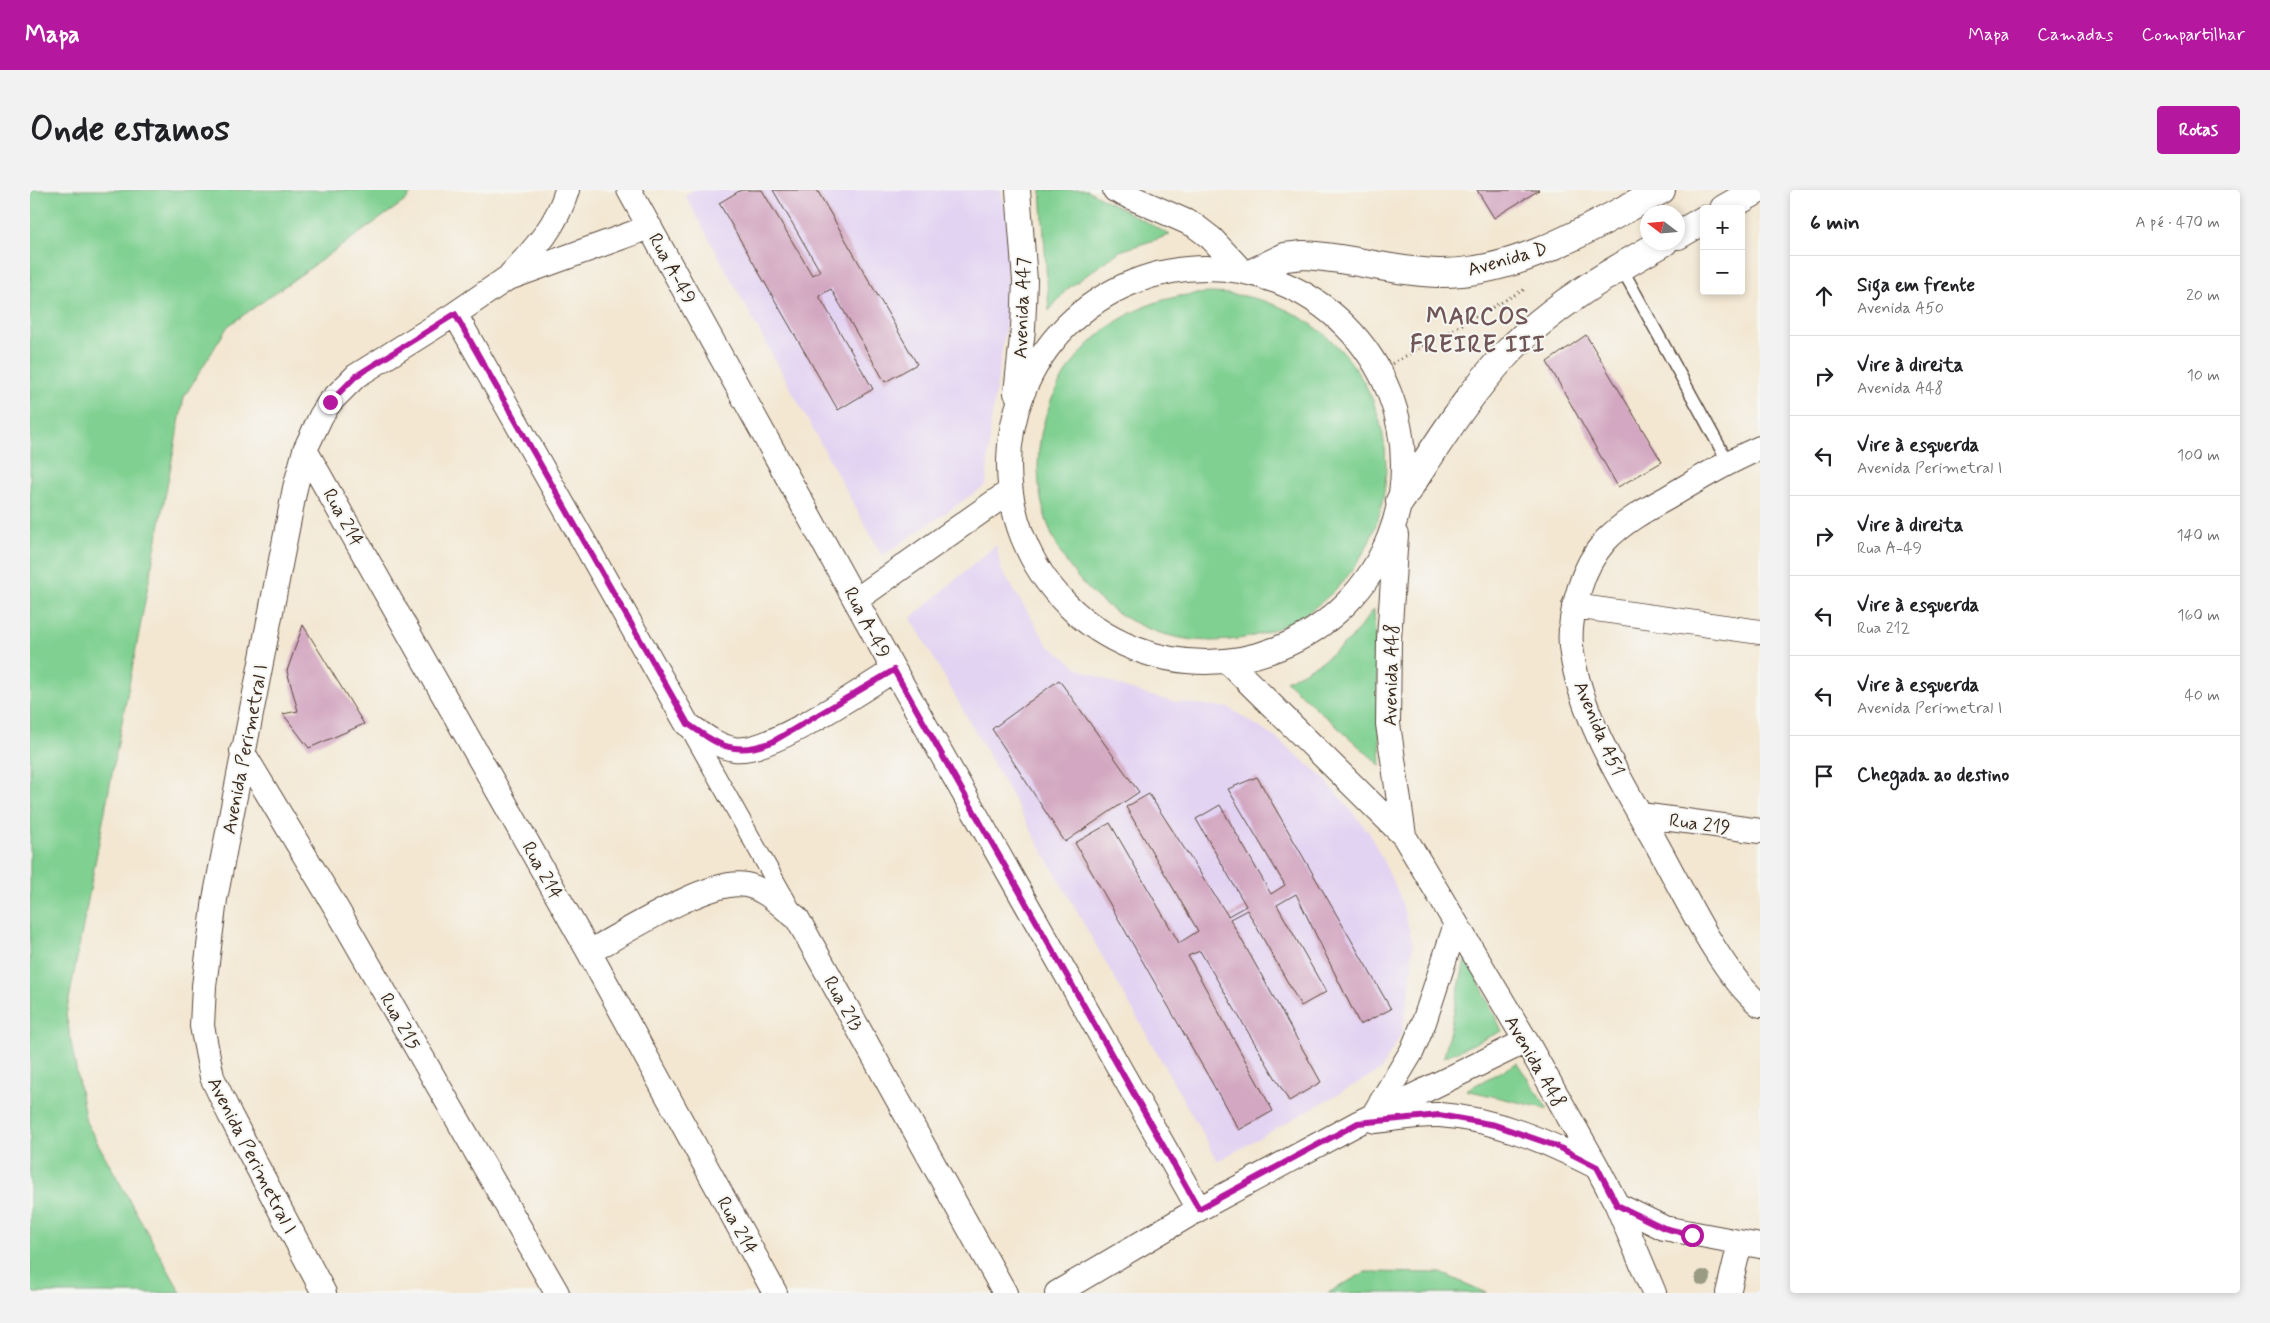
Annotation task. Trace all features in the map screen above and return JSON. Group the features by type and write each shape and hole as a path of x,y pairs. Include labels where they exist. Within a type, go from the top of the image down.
{"street":[{"name":"Avenida Perimetral I","path":"324,1293 230,1115 212,1077 202,1026 210,938 242,751 295,488 305,450 321,416 342,388 380,360 455,314 506,279 547,235 567,190"},
{"name":"Avenida A47","path":"1013,426 1023,329 1025,281 1018,190"},
{"path":"1115,190 1182,219 1204,232 1247,270"},
{"name":"Avenida D","path":"1247,270 1285,258 1303,255 1414,272 1463,272 1523,258 1556,244 1661,190"},
{"path":"1731,205 1757,190"},
{"name":"Rua A-49","path":"632,191 894,670 1199,1209"},
{"path":"1685,231 1700,222"},
{"name":"Avenida Perimetral I","path":"506,279 650,227"},
{"path":"1399,507 1454,421 1484,379 1510,350 1561,306 1650,250"},
{"path":"1202,266 1247,270 1289,284 1321,303 1349,328 1372,357 1389,391 1400,427 1404,464 1399,507 1384,550 1363,584 1336,614 1296,641 1267,654 1228,662 1172,661 1145,654 1111,639 1073,612 1054,592 1025,544 1016,518 1010,491 1009,458 1013,426 1024,389 1042,355 1066,326 1095,301 1128,282 1164,271 1202,266"},
{"path":"455,314 797,918"},
{"name":"Avenida A51","path":"1760,448 1728,462 1618,529 1592,559 1574,606 1572,652 1584,701 1607,751 1641,815 1730,971 1760,1005"},
{"name":"Rua 214","path":"305,450 589,952 775,1293"},
{"path":"856,600 1010,491"},
{"name":"Avenida A48","path":"1399,507 1389,638 1387,699 1391,759 1404,836"},
{"path":"1574,606 1760,632"},
{"name":"Avenida A48","path":"1228,662 1404,836 1526,1041 1597,1167 1617,1205 1654,1293"},
{"path":"688,724 721,745 741,750 761,746 786,735 894,670"},
{"name":"Rua 215","path":"242,751 338,911 557,1293"},
{"name":"Rua 219","path":"1641,815 1760,831"},
{"name":"Rua 213","path":"589,952 693,896 713,888 729,885 744,884 762,891 797,918 1005,1293"},
{"path":"1366,1119 1412,1051 1424,1022 1456,924"},
{"path":"1057,1293 1199,1209 1366,1119 1526,1041"},
{"path":"1366,1119 1424,1116 1472,1119 1522,1133 1556,1146 1597,1167"},
{"path":"1617,1205 1664,1228 1750,1244 1728,1293"}],"lane":[{"path":"1621,267 1728,462"}],"path":[{"path":"1379,371 1526,288"}],"shaded area":[{"path":"693,190 1001,190 1008,219 1008,312 991,422 986,485 882,556 685,195"},
{"path":"996,545 1001,569 1048,645 1080,669 1128,689 1169,701 1229,708 1276,738 1322,776 1369,832 1399,894 1413,943 1410,990 1402,1032 1381,1070 1218,1161 911,618"}],"green space":[{"path":"30,190 414,190 405,201 228,326 184,397 66,1015 86,1122 181,1293 30,1293"},
{"path":"1041,190 1087,190 1170,235 1120,251 1066,290 1049,311"},
{"path":"1195,293 1229,293 1263,300 1294,313 1323,332 1347,356 1366,385 1379,416 1386,450 1386,484 1379,518 1366,549 1347,578 1323,602 1294,621 1263,634 1229,641 1195,641 1161,634 1130,621 1101,602 1077,578 1058,549 1045,518 1038,484 1038,450 1045,416 1058,385 1077,356 1101,332 1130,313 1161,300"},
{"path":"1374,609 1381,766 1286,681 1321,662 1350,640"},
{"path":"1466,955 1502,1031 1444,1057"},
{"path":"1517,1063 1548,1109 1466,1090"},
{"path":"1365,1272 1441,1273 1487,1293 1328,1293"}],"building":[{"path":"741,190 762,190 812,275 820,271 773,190 817,190 917,364 885,382 831,289 819,296 873,389 838,410 719,203"},
{"path":"1477,190 1539,190 1494,218"},
{"path":"1586,335 1662,462 1618,487 1547,362"},
{"path":"303,625 364,724 309,748 283,714 298,711 287,671"},
{"path":"1059,680 1139,792 1065,842 992,729"},
{"path":"1257,777 1391,1009 1360,1025 1296,894 1277,905 1326,992 1301,1006 1247,910 1230,919 1321,1082 1289,1101 1200,951 1188,956 1273,1111 1239,1130 1075,843 1110,823 1179,943 1198,931 1126,807 1149,794 1228,916 1246,906 1196,819 1220,805 1271,894 1285,885 1228,789"}],"district":[{"name":"MARCOS FREIRE III","path":"1478,330"}],"route":[{"path":"330,402 356,376 455,314 688,724 721,745 741,750 772,742 894,670 1199,1209 1358,1123 1439,1115 1472,1119 1495,1125 1556,1146 1597,1167 1617,1205 1664,1228 1692,1235"}]}
